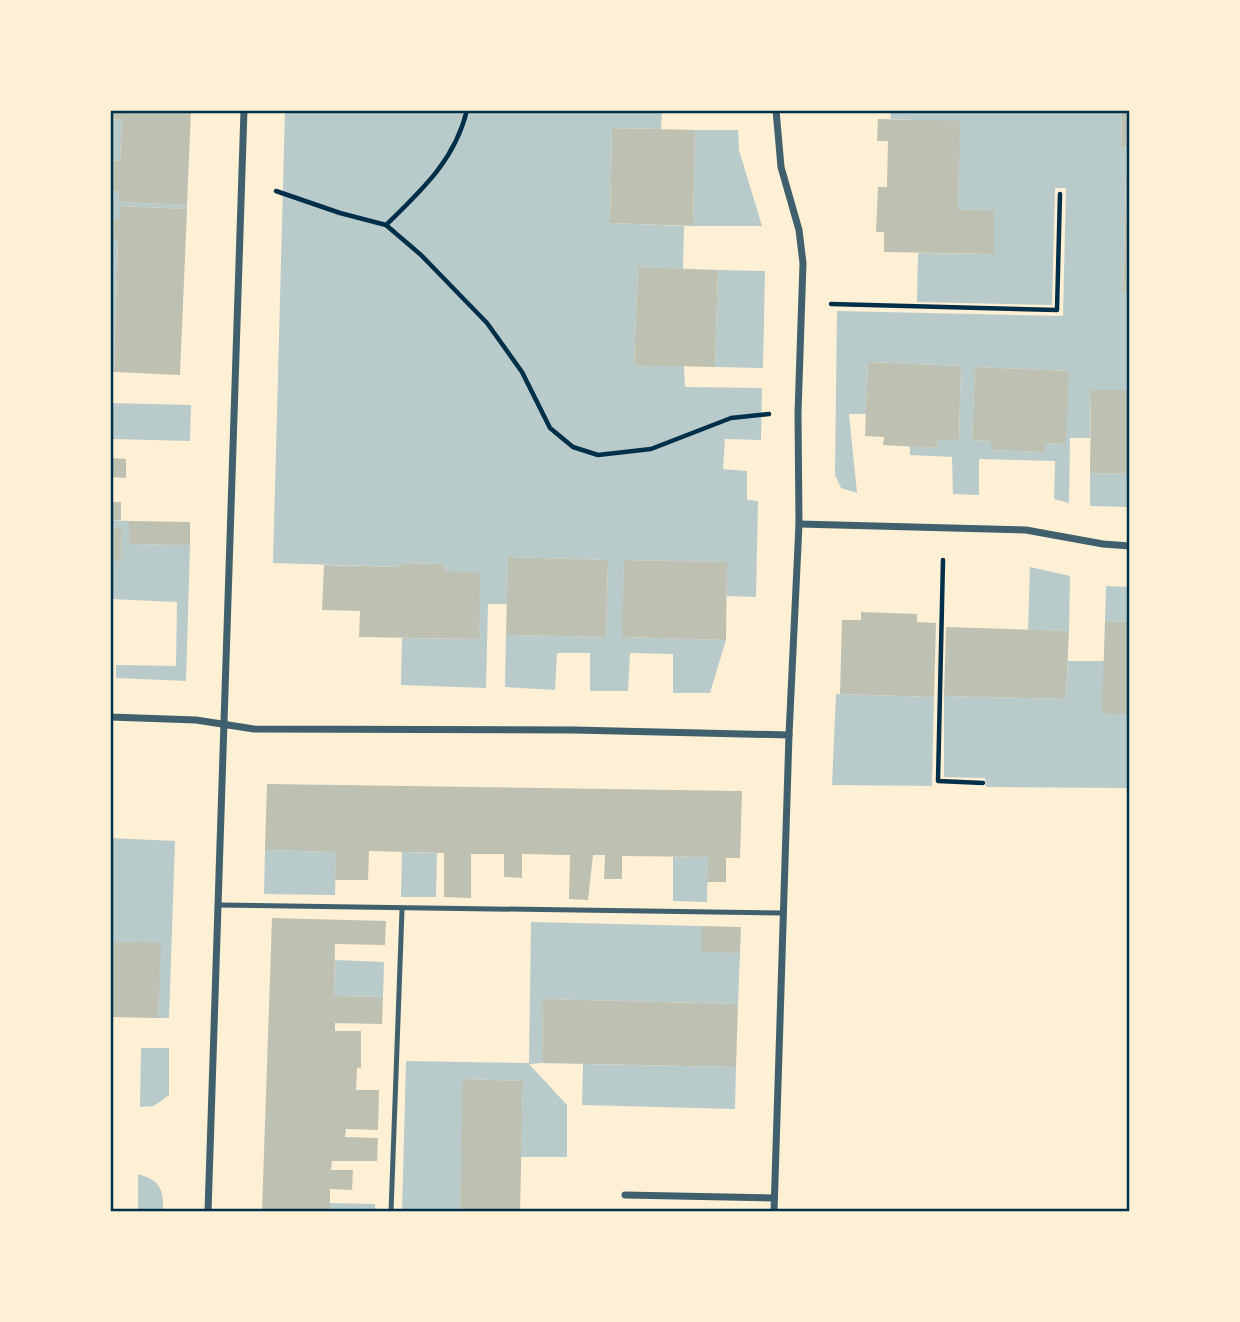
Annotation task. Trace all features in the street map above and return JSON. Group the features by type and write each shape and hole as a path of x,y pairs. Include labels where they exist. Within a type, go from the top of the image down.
{"street":[{"path":"208,1212 244,110"},
{"path":"774,1212 789,736 799,524 803,253 780,167 776,110"},
{"path":"799,524 1027,530 1103,544 1130,546"},
{"path":"110,717 196,720 254,729 547,730 789,736"},
{"path":"625,1195 774,1198"}],"lane":[{"path":"219,905 783,912"},
{"path":"391,1212 402,909"}],"path":[{"path":"386,225 444,165 462,131 467,110"},
{"path":"276,191 340,213 386,225 421,255 487,323 522,372 550,428 573,447 598,455 650,449 731,418 770,414"},
{"path":"831,304 1057,310 1060,194"},
{"path":"943,559 938,781 983,783"}],"shaded area":[{"path":"285,110 662,110 661,129 612,128 610,223 684,226 683,269 638,267 634,364 684,366 685,387 762,388 761,440 725,439 723,469 747,471 747,500 758,501 756,597 727,596 726,562 624,560 623,637 726,640 710,693 673,693 673,654 630,653 628,691 590,691 590,653 557,653 555,690 505,687 506,635 606,637 608,560 508,557 507,604 488,604 486,688 401,685 402,638 479,639 441,564 402,563 401,567 273,563"},
{"path":"890,110 1122,110 1121,147 1130,148 1130,180 1126,180 1123,291 1130,292 1130,390 1091,390 1090,438 1070,438 1069,503 1054,499 1055,461 979,459 979,495 953,494 952,457 910,455 910,446 937,448 938,440 959,440 961,366 868,362 866,414 849,414 857,493 841,488 835,475 837,311 1063,316 1066,188 1055,188 1052,305 917,302 918,253 993,254 994,212 958,210 959,122 891,119","holes":["975,367 1068,371 1065,444 1045,443 1045,452 991,450 991,441 972,440"]},
{"path":"110,119 122,120 120,161 110,160"},
{"path":"695,130 738,130 739,150 762,226 693,226"},
{"path":"110,191 119,192 119,202 187,205 187,209 121,206 120,219 110,219"},
{"path":"110,239 118,239 114,372 110,372"},
{"path":"718,270 765,271 763,368 715,367"},
{"path":"110,403 191,405 190,441 113,439"},
{"path":"1090,473 1130,474 1130,507 1090,506"},
{"path":"110,520 129,521 129,544 190,545 186,681 116,678 116,665 176,666 177,602 110,599 110,561 121,561 122,530 110,529"},
{"path":"1030,567 1070,576 1069,631 1028,630"},
{"path":"1106,586 1130,587 1130,622 1105,621"},
{"path":"1068,661 1104,661 1130,714 1130,788 986,787 985,778 944,777 944,696 1066,699"},
{"path":"836,694 934,697 932,786 832,785"},
{"path":"110,838 175,841 169,1018 158,1018 160,944 110,942"},
{"path":"265,850 336,852 335,895 264,894"},
{"path":"402,852 437,853 436,897 401,897"},
{"path":"673,857 708,857 707,902 673,901"},
{"path":"531,922 701,926 701,951 740,953 738,1004 543,999 542,1063 529,1064 567,1105 567,1157 521,1157 523,1081 464,1079 460,1212 402,1212 406,1061 529,1063"},
{"path":"335,960 384,962 383,997 334,996"},
{"path":"141,1048 169,1048 169,1095 154,1106 140,1107"},
{"path":"583,1064 736,1067 735,1109 582,1105"},
{"path":"138,1174 151,1179 159,1187 163,1198 163,1212 138,1212"},
{"path":"330,1203 375,1204 375,1212 330,1212"}],"building":[{"path":"110,110 191,110 187,205 119,202 119,192 110,191 110,160 120,161 122,120 110,119"},
{"path":"1122,110 1130,110 1130,148 1121,147"},
{"path":"878,119 960,121 958,210 994,211 994,254 884,252 884,232 876,232 878,187 887,187 888,141 877,141"},
{"path":"612,128 695,130 693,226 610,223"},
{"path":"1126,179 1130,180 1130,292 1123,292"},
{"path":"120,206 187,209 180,375 114,372 118,239 110,239 110,219 120,219"},
{"path":"638,267 718,270 715,367 634,365"},
{"path":"868,362 961,366 959,440 938,440 937,448 883,445 884,437 865,436"},
{"path":"975,367 1069,371 1066,444 1045,443 1045,452 991,450 991,441 972,440"},
{"path":"1091,390 1130,390 1130,474 1090,473"},
{"path":"110,458 126,459 126,478 110,477"},
{"path":"110,502 121,502 121,520 110,520"},
{"path":"129,521 190,522 190,545 129,544"},
{"path":"110,529 122,529 121,561 110,561"},
{"path":"508,557 608,560 606,637 506,635"},
{"path":"624,560 727,562 726,640 622,637"},
{"path":"401,563 441,564 446,571 480,573 479,639 359,637 360,611 322,610 324,565 401,567"},
{"path":"861,612 917,614 917,622 936,623 934,697 840,694 842,620 861,620"},
{"path":"1105,621 1130,622 1130,714 1102,713"},
{"path":"946,627 1069,631 1066,699 944,696"},
{"path":"267,784 742,791 740,858 726,858 726,882 707,882 708,857 622,856 622,879 604,879 605,855 593,855 588,900 569,899 570,855 522,854 522,878 504,877 504,854 471,854 471,898 444,897 444,853 369,851 368,880 335,880 336,852 265,850"},
{"path":"272,918 386,921 385,945 335,944 334,996 383,997 382,1024 335,1023 335,1031 361,1031 361,1068 357,1068 356,1090 379,1090 378,1130 346,1129 345,1137 378,1138 377,1161 332,1161 331,1170 353,1170 352,1190 330,1189 330,1212 262,1212"},
{"path":"701,926 741,927 740,953 701,952"},
{"path":"110,942 161,943 158,1018 110,1017"},
{"path":"543,999 738,1004 736,1067 542,1063"},
{"path":"463,1079 523,1081 520,1212 460,1212"}]}
